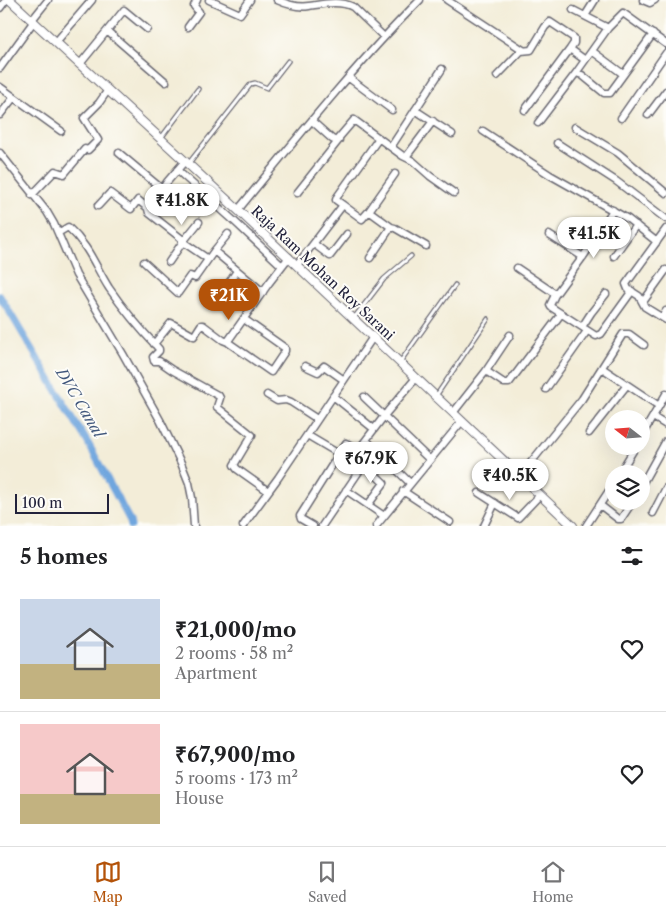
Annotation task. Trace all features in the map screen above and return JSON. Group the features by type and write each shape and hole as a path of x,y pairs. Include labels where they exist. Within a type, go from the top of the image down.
{"street":[{"path":"0,8 8,0"},
{"name":"Raja Ram Mohan Roy Sarani","path":"8,0 238,210 573,526"},
{"path":"56,42 92,0"},
{"path":"188,27 199,12 194,6 197,0"},
{"path":"209,0 240,14 250,0"},
{"path":"277,0 302,6 328,2 352,2 384,37"},
{"path":"238,210 384,37 420,0"},
{"path":"447,0 523,50 531,50 545,26 550,22 574,38 574,43 570,49 525,110"},
{"path":"584,16 594,0"},
{"path":"643,0 650,3 655,0"},
{"path":"0,68 46,1"},
{"path":"80,64 124,10 147,29"},
{"path":"573,10 608,28"},
{"path":"538,123 608,28 623,13 666,44"},
{"path":"107,31 166,82"},
{"path":"576,73 582,75 607,94 610,93 653,34"},
{"path":"570,49 585,60"},
{"path":"497,76 523,50"},
{"path":"592,51 623,74"},
{"path":"621,118 663,63 666,53"},
{"path":"391,147 442,69"},
{"path":"349,78 392,110"},
{"path":"0,87 61,131"},
{"path":"32,195 55,171 64,174 85,149 88,150 98,140 84,118 100,102 108,90"},
{"path":"648,115 663,101 666,92"},
{"path":"0,115 14,97"},
{"path":"415,110 452,134"},
{"path":"298,193 354,120 413,161 454,193"},
{"path":"312,121 332,139 339,140"},
{"path":"406,157 433,122"},
{"path":"575,127 623,157 666,193"},
{"path":"483,131 550,175 636,224 657,242"},
{"path":"379,138 336,200 362,218 395,174"},
{"path":"557,143 616,181 666,219"},
{"path":"0,153 47,212 76,275 123,354 181,463 189,483 194,526"},
{"path":"119,154 162,189"},
{"path":"148,209 177,170 186,162"},
{"path":"177,170 282,266"},
{"path":"98,206 110,194 130,209 138,200 148,209 149,213 181,237 183,243 208,259"},
{"path":"297,266 343,205"},
{"path":"612,210 583,257 550,304 561,314 596,336 601,334 632,291"},
{"path":"369,211 391,227 396,228 426,246"},
{"path":"169,262 199,222"},
{"path":"614,256 636,224"},
{"path":"58,233 67,227 75,234 95,261 108,286 123,307 159,350 153,357 154,361 160,361 172,370 219,396 217,407 252,435 234,463 234,467 268,491"},
{"path":"370,258 391,227"},
{"path":"666,229 628,281 626,287 639,296 645,307 664,319 666,311"},
{"path":"144,262 178,293 190,276 195,278 228,234"},
{"path":"314,244 330,256 347,234"},
{"path":"549,235 583,257"},
{"path":"214,251 263,292"},
{"path":"228,342 289,258"},
{"path":"517,268 555,295"},
{"path":"643,302 666,270"},
{"path":"217,300 237,271"},
{"path":"546,389 585,329 591,313 606,294"},
{"path":"486,371 504,383 509,384 561,314"},
{"path":"154,344 170,323 194,336 201,325 203,325 271,372 286,351 285,348 244,319"},
{"path":"520,476 571,413 625,333 644,345"},
{"path":"453,413 486,371 510,335"},
{"path":"243,526 373,337"},
{"path":"305,366 318,372 324,366 344,380"},
{"path":"602,368 659,406"},
{"path":"368,506 384,482 356,455 384,416 416,378"},
{"path":"589,433 627,385"},
{"path":"650,421 666,394"},
{"path":"266,395 277,401 286,400 291,402 317,419"},
{"path":"333,396 374,430"},
{"path":"364,397 430,460"},
{"path":"653,416 666,425"},
{"path":"376,526 462,421"},
{"path":"306,435 339,454"},
{"path":"366,440 410,484"},
{"path":"650,470 666,441"},
{"path":"313,526 300,517 346,442 359,449"},
{"path":"322,526 364,464"},
{"path":"653,513 666,488"},
{"path":"346,490 384,516"},
{"path":"403,491 450,522"},
{"path":"479,493 518,518 540,495"},
{"path":"586,526 605,497"},
{"path":"484,526 494,503"},
{"path":"600,505 605,509"},
{"path":"606,510 618,519 621,519 627,510"}],"lane":[{"path":"186,162 251,84 255,83 268,88 288,61"},
{"path":"161,139 198,89"},
{"path":"354,319 384,280 411,256"},
{"path":"400,362 456,285"},
{"path":"436,396 488,319"}],"waterway":[{"name":"DVC Canal","path":"0,296 88,443 131,526"}]}
